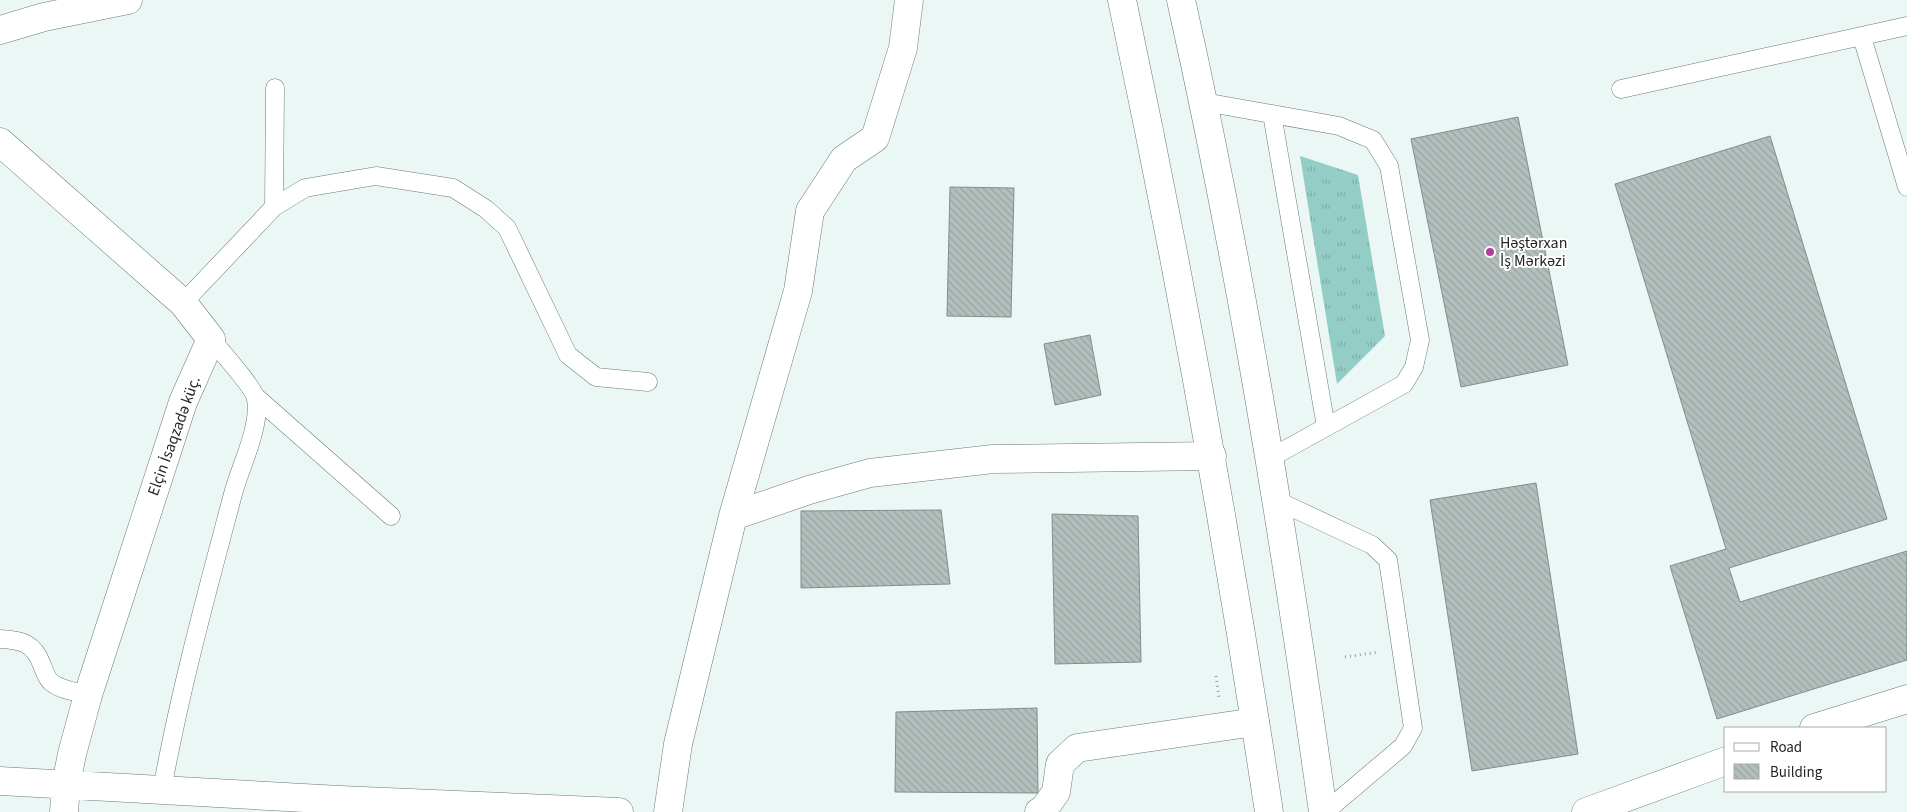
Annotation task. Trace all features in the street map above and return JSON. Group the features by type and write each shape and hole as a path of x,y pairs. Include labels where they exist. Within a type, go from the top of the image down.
{"street":[{"path":"0,30 44,17 128,0"},
{"path":"668,812 678,744 732,516 798,291 810,211 844,159 875,138 903,48 909,0"},
{"path":"1122,0 1153,146 1212,456 1269,812"},
{"path":"1181,0 1204,102 1278,501 1324,812"},
{"path":"0,142 183,303 211,339"},
{"name":"Elçin İsaqzadə küç.","path":"64,812 66,784 72,754 88,694 183,402 211,339"},
{"path":"732,516 809,490 870,473 994,459 1212,456"},
{"path":"1817,727 1907,699"},
{"path":"1039,812 1044,809 1056,792 1060,764 1077,748 1255,722"},
{"path":"1586,812 1724,762"},
{"path":"0,781 162,790 340,806 619,812"}],"lane":[{"path":"1620,89 1907,26"},
{"path":"1862,36 1907,187"},
{"path":"274,207 275,88"},
{"path":"1204,102 1339,126 1373,140 1390,166 1420,340 1414,367 1404,384 1270,458"},
{"path":"1272,114 1326,427"},
{"path":"183,303 274,207 305,188 376,176 453,188 486,209 507,228 568,355 596,377 648,382"},
{"path":"211,339 256,396 391,516"},
{"path":"162,790 179,704 234,491 255,424 256,396"},
{"path":"1278,501 1372,545 1388,560 1413,728 1403,746 1324,812"},
{"path":"0,639 18,640 31,646 39,656 51,682 62,688 88,694"}],"path":[{"path":"1345,657 1400,648"}],"green space":[{"path":"1300,156 1358,175 1385,336 1337,384"}],"building":[{"name":"Həştərxan İş Mərkəzi","path":"1518,117 1568,365 1461,387 1411,139"},
{"path":"1770,136 1887,519 1729,568 1740,602 1907,551 1907,660 1717,719 1670,566 1726,549 1615,184"},
{"path":"950,187 1014,188 1011,317 947,316"},
{"path":"1090,335 1101,395 1055,405 1044,344"},
{"path":"1536,483 1578,754 1472,771 1430,500"},
{"path":"941,510 950,584 801,588 801,511"},
{"path":"1052,514 1138,516 1141,662 1055,664"},
{"path":"1037,708 1038,793 895,792 896,712"}],"place":[{"name":"Həştərxan İş Mərkəzi","path":"1490,252"}]}
